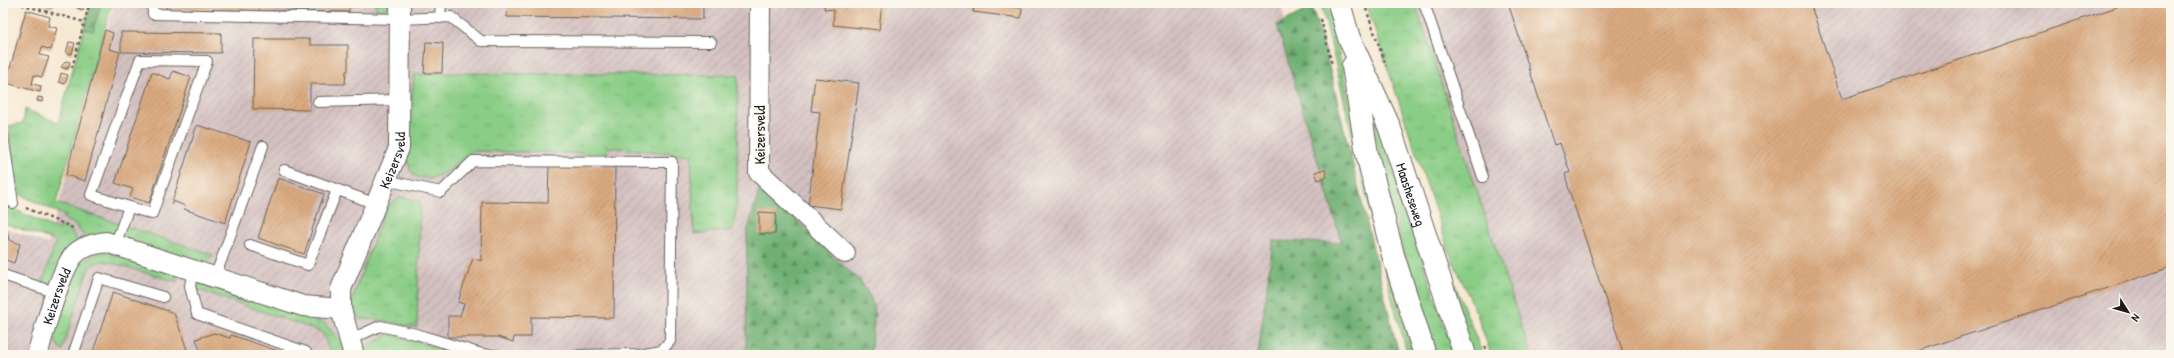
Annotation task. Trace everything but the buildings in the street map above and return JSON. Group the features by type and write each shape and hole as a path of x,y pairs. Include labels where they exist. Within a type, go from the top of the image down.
{"main road":[{"name":"Maasheseweg","path":"1339,3 1349,38 1367,154 1393,255 1425,355"},
{"name":"Maasheseweg","path":"1349,38 1389,126 1465,355"}],"street":[{"name":"Keizersveld","path":"760,3 759,172 845,253"},
{"name":"Keizersveld","path":"351,347 341,309 341,289 399,148 400,11"},
{"name":"Keizersveld","path":"37,355 65,269 75,254 88,246 106,242 303,306 341,309"}],"lane":[{"path":"152,3 153,14 400,11 440,18 451,17 481,41 711,42"},
{"path":"440,18 441,3"},
{"path":"1424,3 1483,177"},
{"path":"140,60 207,61 152,214 129,207 91,195 140,60"},
{"path":"318,102 399,100"},
{"path":"3,135 13,202"},
{"path":"215,277 263,146"},
{"path":"386,180 441,192 473,161 672,162 670,341 662,350 638,354 579,355"},
{"path":"284,170 376,204"},
{"path":"250,245 308,265 337,190"},
{"path":"115,245 129,207"},
{"path":"193,270 190,286 196,314 306,352 307,355"},
{"path":"3,275 57,293"},
{"path":"73,355 100,278 163,297"},
{"path":"351,347 380,326 416,334 482,354 496,355"}],"path":[{"path":"16,3 84,22"},
{"path":"72,68 89,5"},
{"path":"13,202 72,227 88,246"}],"shaded area":[{"path":"114,3 1280,3 1377,355 3,355 3,227 48,244"},
{"path":"1415,3 2171,3 2171,355 1529,355"}],"green space":[{"path":"91,3 101,3 93,31 84,29"},
{"path":"101,3 112,3 56,203 214,255 205,265 86,238 74,224 64,219 65,216 21,195 14,173 9,126 23,123 25,109 58,123 84,29 93,31"},
{"path":"376,3 390,3 390,8 376,11"},
{"path":"1321,3 1327,3 1393,286 1413,355 1408,355 1395,311 1362,179"},
{"path":"1366,3 1415,3 1531,355 1491,355 1477,314 1449,252"},
{"path":"1312,7 1326,54 1399,355 1258,355 1273,241 1342,243 1277,25"},
{"path":"414,74 738,75 737,202 733,230 694,234 691,155 607,147 607,154 473,151 443,174 430,179 416,177 410,170 407,156"},
{"path":"1373,116 1376,119 1454,355 1433,355 1413,296 1371,119"},
{"path":"761,184 839,262 860,280 871,298 875,314 870,355 746,355 747,232"},
{"path":"400,197 420,201 417,328 380,320 359,319 351,302 386,207"},
{"path":"3,204 59,230 60,226 68,229 79,242 52,287 42,284 56,241 3,223"},
{"path":"108,251 175,272 177,282 106,261 95,263 89,267 62,351 53,338 74,275 80,265 88,258"},
{"path":"1444,257 1483,355 1470,355"},
{"path":"202,281 324,323 340,340 345,355 331,355 322,332 193,288"},
{"path":"390,334 461,355 368,355 366,348"}]}
